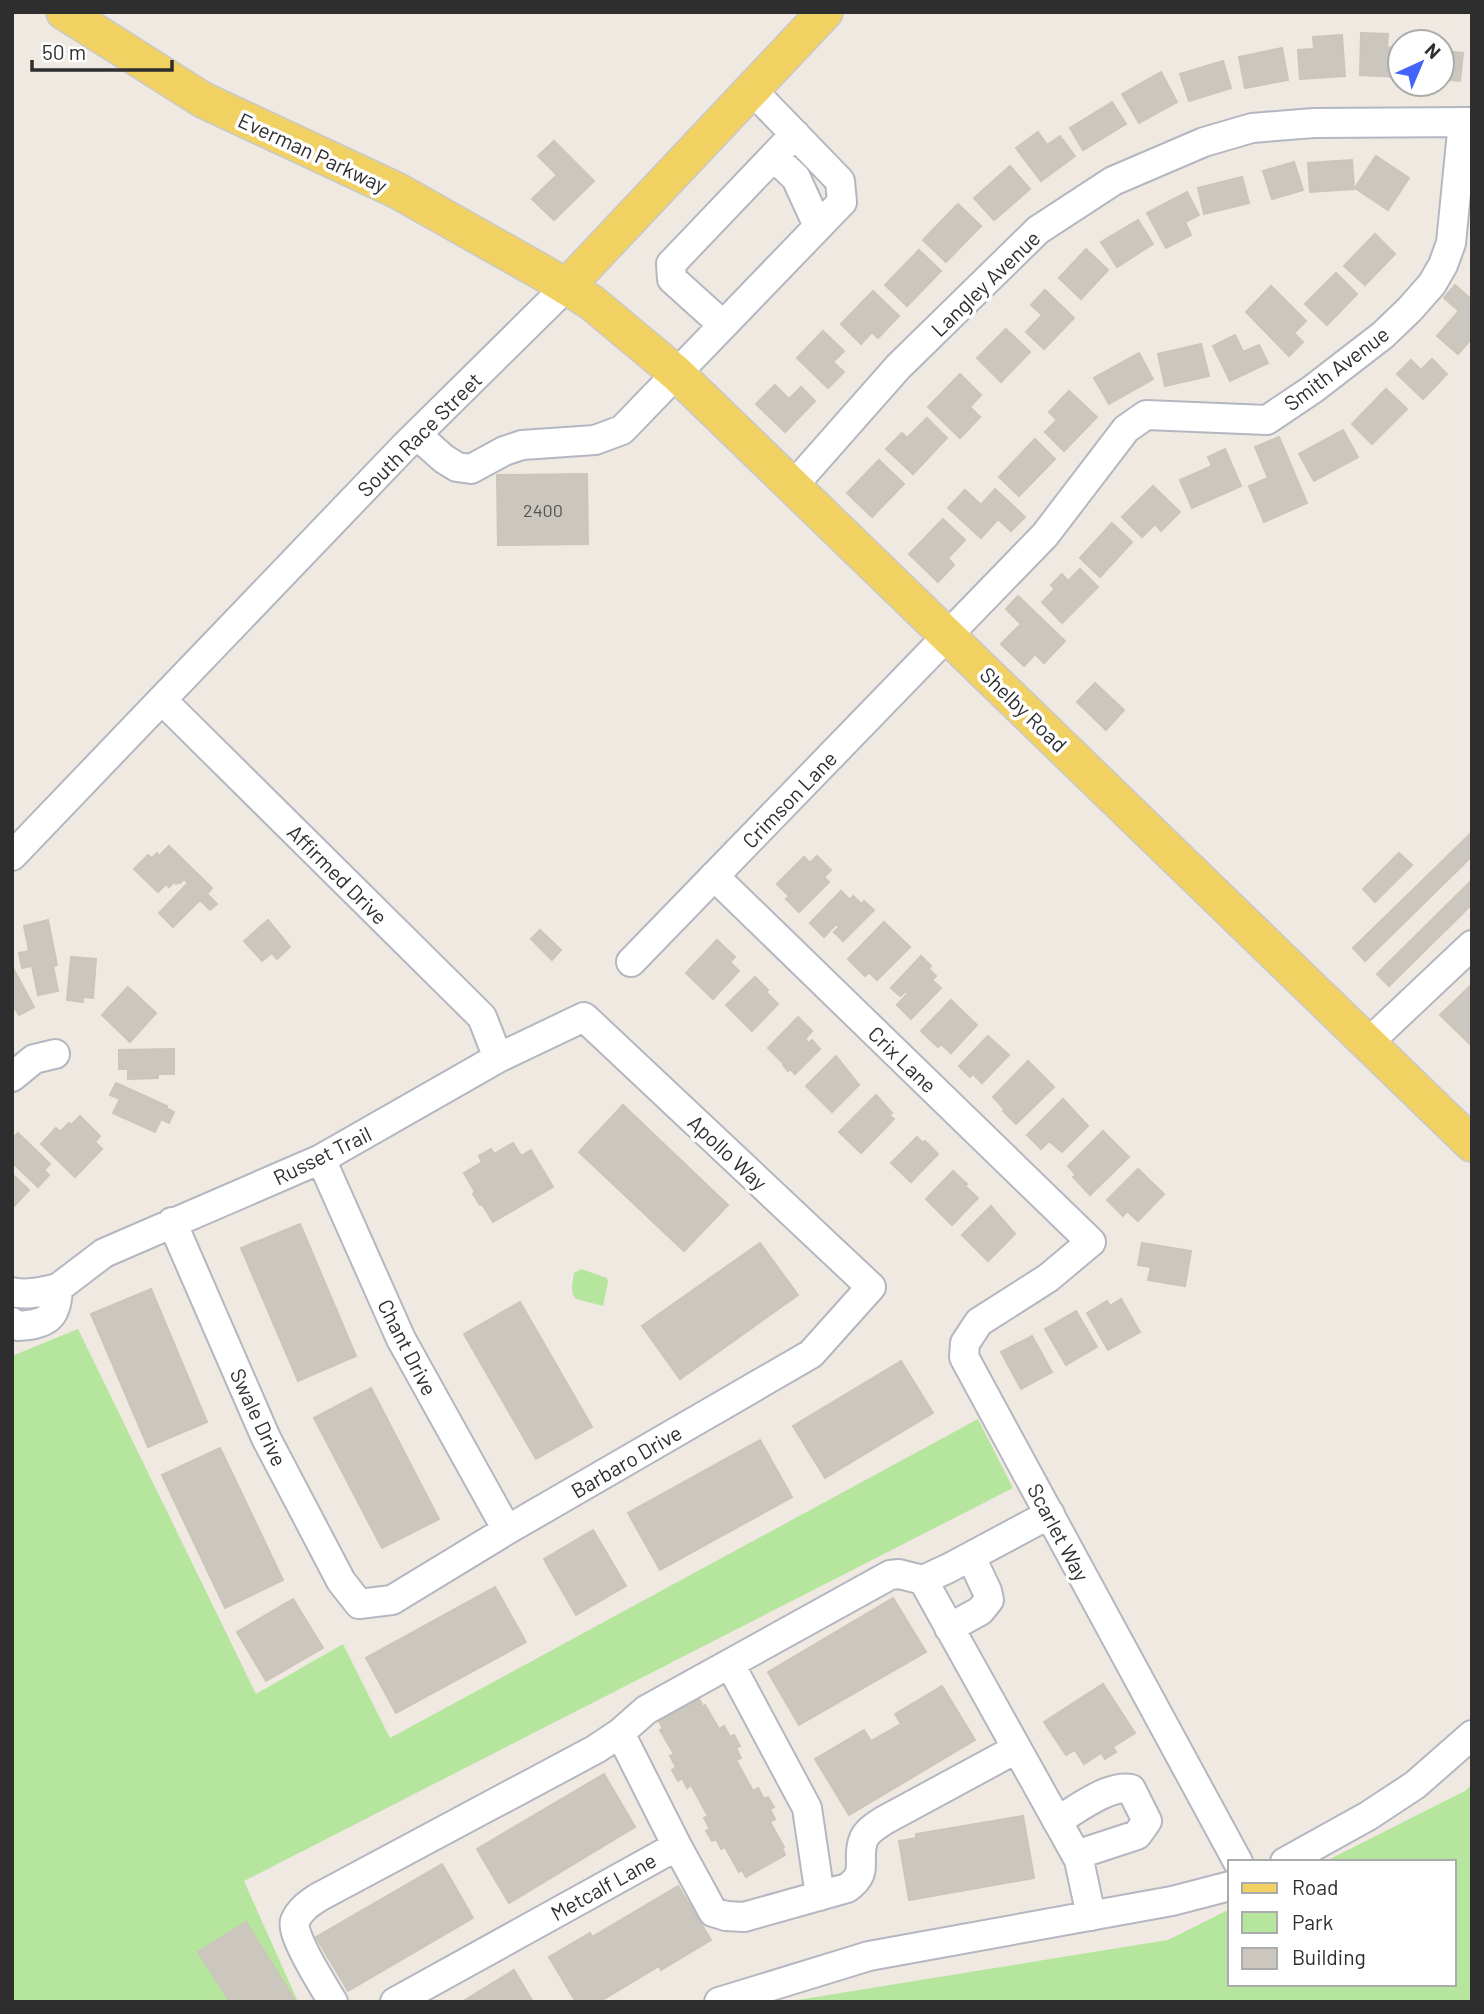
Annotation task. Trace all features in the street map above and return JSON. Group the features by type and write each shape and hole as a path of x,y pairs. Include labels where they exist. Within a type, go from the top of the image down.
{"main road":[{"name":"Everman Parkway","path":"64,12 203,100 398,191 566,287"},
{"name":"South Race Street","path":"566,287 825,12"},
{"name":"Shelby Road","path":"566,287 591,302 676,373 1472,1144"}],"street":[{"path":"417,435 444,459 457,467 471,469 504,451 522,446 595,440 622,430 842,202 840,181 752,90"},
{"name":"Langley Avenue","path":"793,486 898,366 1038,230 1113,181 1204,142 1252,128 1314,123 1467,122"},
{"name":"Smith Avenue","path":"948,636 1045,535 1126,429 1146,415 1267,420 1313,389 1383,335 1410,309 1432,284 1451,243 1467,122"},
{"path":"723,325 672,279 671,264 795,134"},
{"path":"774,157 796,178 818,226"},
{"name":"South Race Street","path":"12,856 417,435 566,287"},
{"name":"Crimson Lane","path":"631,962 948,636"},
{"name":"Affirmed Drive","path":"162,700 482,1017 498,1058"},
{"name":"Crix Lane","path":"714,876 1091,1242"},
{"path":"1367,1043 1472,945"},
{"name":"Russet Trail","path":"58,1287 104,1253 321,1159 498,1058 584,1017"},
{"name":"Apollo Way","path":"584,1017 872,1287"},
{"path":"12,1077 34,1059 55,1054"},
{"name":"Chant Drive","path":"321,1159 401,1339 507,1530"},
{"name":"Swale Drive","path":"173,1222 266,1438 341,1581 359,1604"},
{"name":"Scarlet Way","path":"1091,1242 1048,1278 979,1322 965,1343 964,1357 1237,1860"},
{"path":"12,1292 29,1293 58,1287 58,1300 52,1315 38,1325 18,1326 12,1322"},
{"name":"Barbaro Drive","path":"359,1604 392,1600 507,1530 811,1354 872,1287"},
{"path":"333,2002 296,1936 294,1923 302,1910 319,1897 596,1749 620,1733 646,1710 890,1575 899,1574 922,1580 1050,1514"},
{"path":"949,1628 980,1611 989,1600 971,1557"},
{"path":"922,1580 1076,1854 1091,1916"},
{"path":"730,1664 807,1808 820,1896"},
{"path":"620,1733 677,1846"},
{"path":"1288,1860 1368,1816 1415,1785 1472,1735"},
{"name":"Metcalf Lane","path":"395,2002 677,1846 713,1912 726,1916 744,1917 848,1888 857,1881 862,1868 862,1842 868,1832 883,1821 1016,1749"},
{"path":"1057,1821 1111,1790 1122,1787 1131,1789 1147,1821 1144,1828 1137,1835 1076,1854"},
{"path":"719,2002 869,1956 1172,1901 1228,1887"}],"green space":[{"path":"581,1269 607,1278 603,1306 576,1299 574,1296 574,1273"},
{"path":"78,1329 256,1694 343,1644 390,1738 978,1419 1013,1488 244,1881 298,2002 12,2002 12,1356"},
{"path":"1472,1784 1472,2002 785,2002 1168,1940 1228,1910 1228,1986 1456,1986 1456,1860 1328,1860 1465,1791"}],"building":[{"path":"1361,33 1386,34 1386,76 1360,75"},
{"path":"1342,35 1345,76 1300,79 1298,50 1314,49 1313,37"},
{"path":"1282,48 1288,80 1245,88 1239,57"},
{"path":"1456,52 1463,53 1460,81 1456,81"},
{"path":"1223,61 1231,88 1189,101 1180,74"},
{"path":"1161,72 1177,102 1139,123 1122,94"},
{"path":"1112,102 1126,124 1083,150 1070,128"},
{"path":"1038,132 1047,145 1060,136 1075,156 1041,181 1016,148"},
{"path":"554,141 594,181 554,220 532,199 557,175 538,156"},
{"path":"1376,156 1409,178 1388,210 1355,188"},
{"path":"1352,160 1354,189 1310,192 1308,163"},
{"path":"1294,162 1303,190 1272,199 1263,171"},
{"path":"1010,166 1030,189 994,220 974,198"},
{"path":"1242,177 1249,203 1204,214 1198,188"},
{"path":"1187,192 1199,215 1185,222 1191,235 1166,248 1147,213"},
{"path":"958,204 981,226 946,262 923,240"},
{"path":"1138,220 1153,244 1117,267 1101,242"},
{"path":"1375,234 1395,254 1365,285 1344,266"},
{"path":"1086,249 1108,270 1081,299 1059,278"},
{"path":"919,250 941,271 907,306 885,285"},
{"path":"1336,273 1357,294 1327,325 1305,304"},
{"path":"1455,285 1472,300 1472,338 1458,354 1437,336 1459,311 1444,298"},
{"path":"1271,286 1306,321 1294,333 1303,342 1289,356 1246,312"},
{"path":"1045,290 1074,318 1044,349 1026,332 1042,315 1031,305"},
{"path":"873,291 899,316 878,338 872,332 861,344 841,324"},
{"path":"1006,329 1030,352 1001,382 977,358"},
{"path":"823,331 844,351 833,362 844,372 828,388 797,358"},
{"path":"1235,335 1243,352 1259,345 1268,363 1230,381 1213,346"},
{"path":"1201,344 1209,376 1165,386 1158,354"},
{"path":"1139,353 1153,379 1109,404 1094,378"},
{"path":"1432,359 1447,374 1423,399 1397,374 1411,360 1421,370"},
{"path":"960,374 981,395 970,407 980,417 960,438 928,407"},
{"path":"775,385 789,399 801,387 815,401 785,432 756,404"},
{"path":"1386,389 1407,409 1372,444 1352,424"},
{"path":"1069,391 1097,417 1064,451 1045,432 1057,420 1049,412"},
{"path":"927,418 947,438 913,474 886,449 902,433 907,438"},
{"path":"1343,430 1358,457 1314,481 1299,454"},
{"path":"1279,437 1307,503 1264,522 1249,486 1268,478 1255,447"},
{"path":"1035,439 1055,459 1019,496 999,477"},
{"path":"1225,449 1241,486 1192,508 1180,480 1212,466 1208,457"},
{"path":"879,460 904,484 872,517 847,493"},
{"path":"587,474 588,544 498,545 497,475"},
{"path":"1153,486 1180,512 1161,531 1155,524 1142,537 1122,517"},
{"path":"995,489 1025,517 1011,531 998,519 981,538 948,508 965,490 981,505"},
{"path":"943,519 965,540 948,558 954,565 938,582 909,554"},
{"path":"1112,523 1132,542 1100,577 1080,558"},
{"path":"1080,569 1098,587 1062,623 1042,602 1055,589 1051,585 1062,574 1068,581"},
{"path":"1018,596 1065,641 1044,663 1035,654 1024,666 1001,644 1021,624 1006,609"},
{"path":"1095,683 1124,710 1106,730 1077,702"},
{"path":"1472,832 1472,856 1365,961 1353,948"},
{"path":"169,846 212,888 207,894 217,904 210,910 200,900 173,927 159,913 188,883 184,879 169,887 166,884 158,892 134,869 148,855 152,858 157,853 159,856"},
{"path":"1399,853 1412,865 1375,902 1363,889"},
{"path":"817,856 831,870 824,877 829,882 799,912 786,899 789,896 777,884 804,857 810,863"},
{"path":"1472,880 1472,904 1389,986 1377,974"},
{"path":"841,891 850,900 853,896 874,910 843,941 834,932 839,927 836,924 824,937 810,923"},
{"path":"48,920 57,965 53,966 58,991 38,995 32,966 22,968 19,953 29,951 24,926"},
{"path":"268,920 290,947 277,959 272,953 262,961 244,941"},
{"path":"884,922 910,947 877,980 869,972 865,976 848,959"},
{"path":"540,930 561,950 552,960 531,939"},
{"path":"717,940 735,957 730,962 739,971 713,999 686,973"},
{"path":"921,956 936,976 932,980 941,988 911,1019 897,1005 908,993 906,991 900,996 891,988"},
{"path":"71,957 96,959 93,998 83,997 83,1002 67,1000"},
{"path":"12,966 34,1007 19,1015 12,1004"},
{"path":"755,977 778,1004 752,1031 726,1005"},
{"path":"1472,984 1472,1046 1440,1015"},
{"path":"128,987 156,1013 130,1042 102,1015"},
{"path":"951,1000 977,1025 951,1053 941,1044 938,1047 921,1031"},
{"path":"798,1017 812,1031 805,1039 809,1043 812,1040 820,1049 795,1074 790,1069 788,1071 768,1048"},
{"path":"988,1036 1009,1055 982,1083 973,1074 970,1077 959,1066"},
{"path":"174,1049 174,1074 158,1074 158,1078 128,1079 128,1069 119,1069 119,1050"},
{"path":"836,1056 859,1085 832,1112 806,1086"},
{"path":"1028,1061 1054,1087 1016,1124 993,1097"},
{"path":"116,1083 167,1106 166,1108 174,1112 169,1123 161,1119 155,1132 113,1113 120,1099 110,1095"},
{"path":"876,1095 894,1119 861,1153 839,1132"},
{"path":"1063,1099 1088,1126 1062,1152 1049,1141 1041,1149 1027,1135"},
{"path":"623,1105 728,1205 684,1251 579,1152"},
{"path":"80,1116 100,1136 95,1142 102,1149 75,1177 41,1144 56,1128 60,1132"},
{"path":"1103,1131 1129,1157 1090,1195 1073,1177 1076,1175 1068,1166"},
{"path":"18,1133 50,1164 44,1170 49,1175 38,1187 12,1162 12,1139"},
{"path":"917,1137 938,1154 911,1182 891,1163"},
{"path":"513,1143 521,1156 531,1150 553,1187 493,1222 473,1194 475,1192 464,1173 482,1162 479,1156 491,1149 494,1154"},
{"path":"1138,1169 1164,1194 1138,1221 1127,1211 1123,1216 1107,1200"},
{"path":"953,1171 978,1198 952,1225 926,1199"},
{"path":"12,1174 29,1190 14,1206 12,1204"},
{"path":"991,1206 1015,1234 988,1261 962,1235"},
{"path":"300,1224 356,1356 298,1381 241,1248"},
{"path":"760,1243 798,1295 680,1379 642,1326"},
{"path":"1142,1243 1191,1251 1185,1286 1148,1280 1151,1267 1138,1265"},
{"path":"151,1289 207,1422 148,1447 91,1314"},
{"path":"1121,1299 1140,1332 1108,1350 1087,1313 1107,1301 1110,1306"},
{"path":"520,1302 592,1427 536,1459 464,1334"},
{"path":"1076,1311 1097,1347 1066,1365 1045,1329"},
{"path":"1032,1336 1052,1372 1021,1389 1001,1352"},
{"path":"901,1361 933,1413 825,1478 793,1426"},
{"path":"371,1388 439,1519 382,1548 314,1418"},
{"path":"760,1440 792,1497 660,1570 628,1513"},
{"path":"220,1448 283,1580 225,1608 162,1475"},
{"path":"593,1530 626,1586 576,1615 544,1559"},
{"path":"495,1587 526,1642 396,1713 366,1658"},
{"path":"893,1598 926,1652 799,1725 768,1672"},
{"path":"293,1599 323,1648 266,1681 237,1632"},
{"path":"1103,1684 1135,1733 1113,1747 1116,1752 1105,1759 1101,1753 1084,1764 1075,1750 1066,1755 1044,1722"},
{"path":"942,1686 975,1740 849,1815 815,1759 864,1730 871,1741 901,1724 895,1714"},
{"path":"699,1699 719,1729 724,1726 730,1737 734,1735 740,1746 736,1748 741,1758 736,1760 753,1791 758,1788 764,1799 768,1797 774,1807 770,1809 775,1819 770,1822 784,1847 782,1848 785,1855 746,1877 742,1870 739,1872 725,1847 721,1849 716,1839 712,1841 706,1831 710,1829 704,1818 708,1816 691,1785 687,1788 682,1778 678,1781 672,1770 676,1767 670,1756 674,1754 660,1730 663,1729 659,1721"},
{"path":"604,1774 635,1827 509,1903 477,1849"},
{"path":"1023,1816 1034,1878 909,1900 899,1841 916,1838 916,1834"},
{"path":"442,1864 473,1918 348,1991 316,1937"},
{"path":"678,1886 711,1940 661,1970 659,1966 599,2002 576,2002 549,1957 590,1933 592,1937"},
{"path":"246,1922 296,2002 230,2002 198,1952"},
{"path":"514,1970 533,2002 462,2002"}]}
